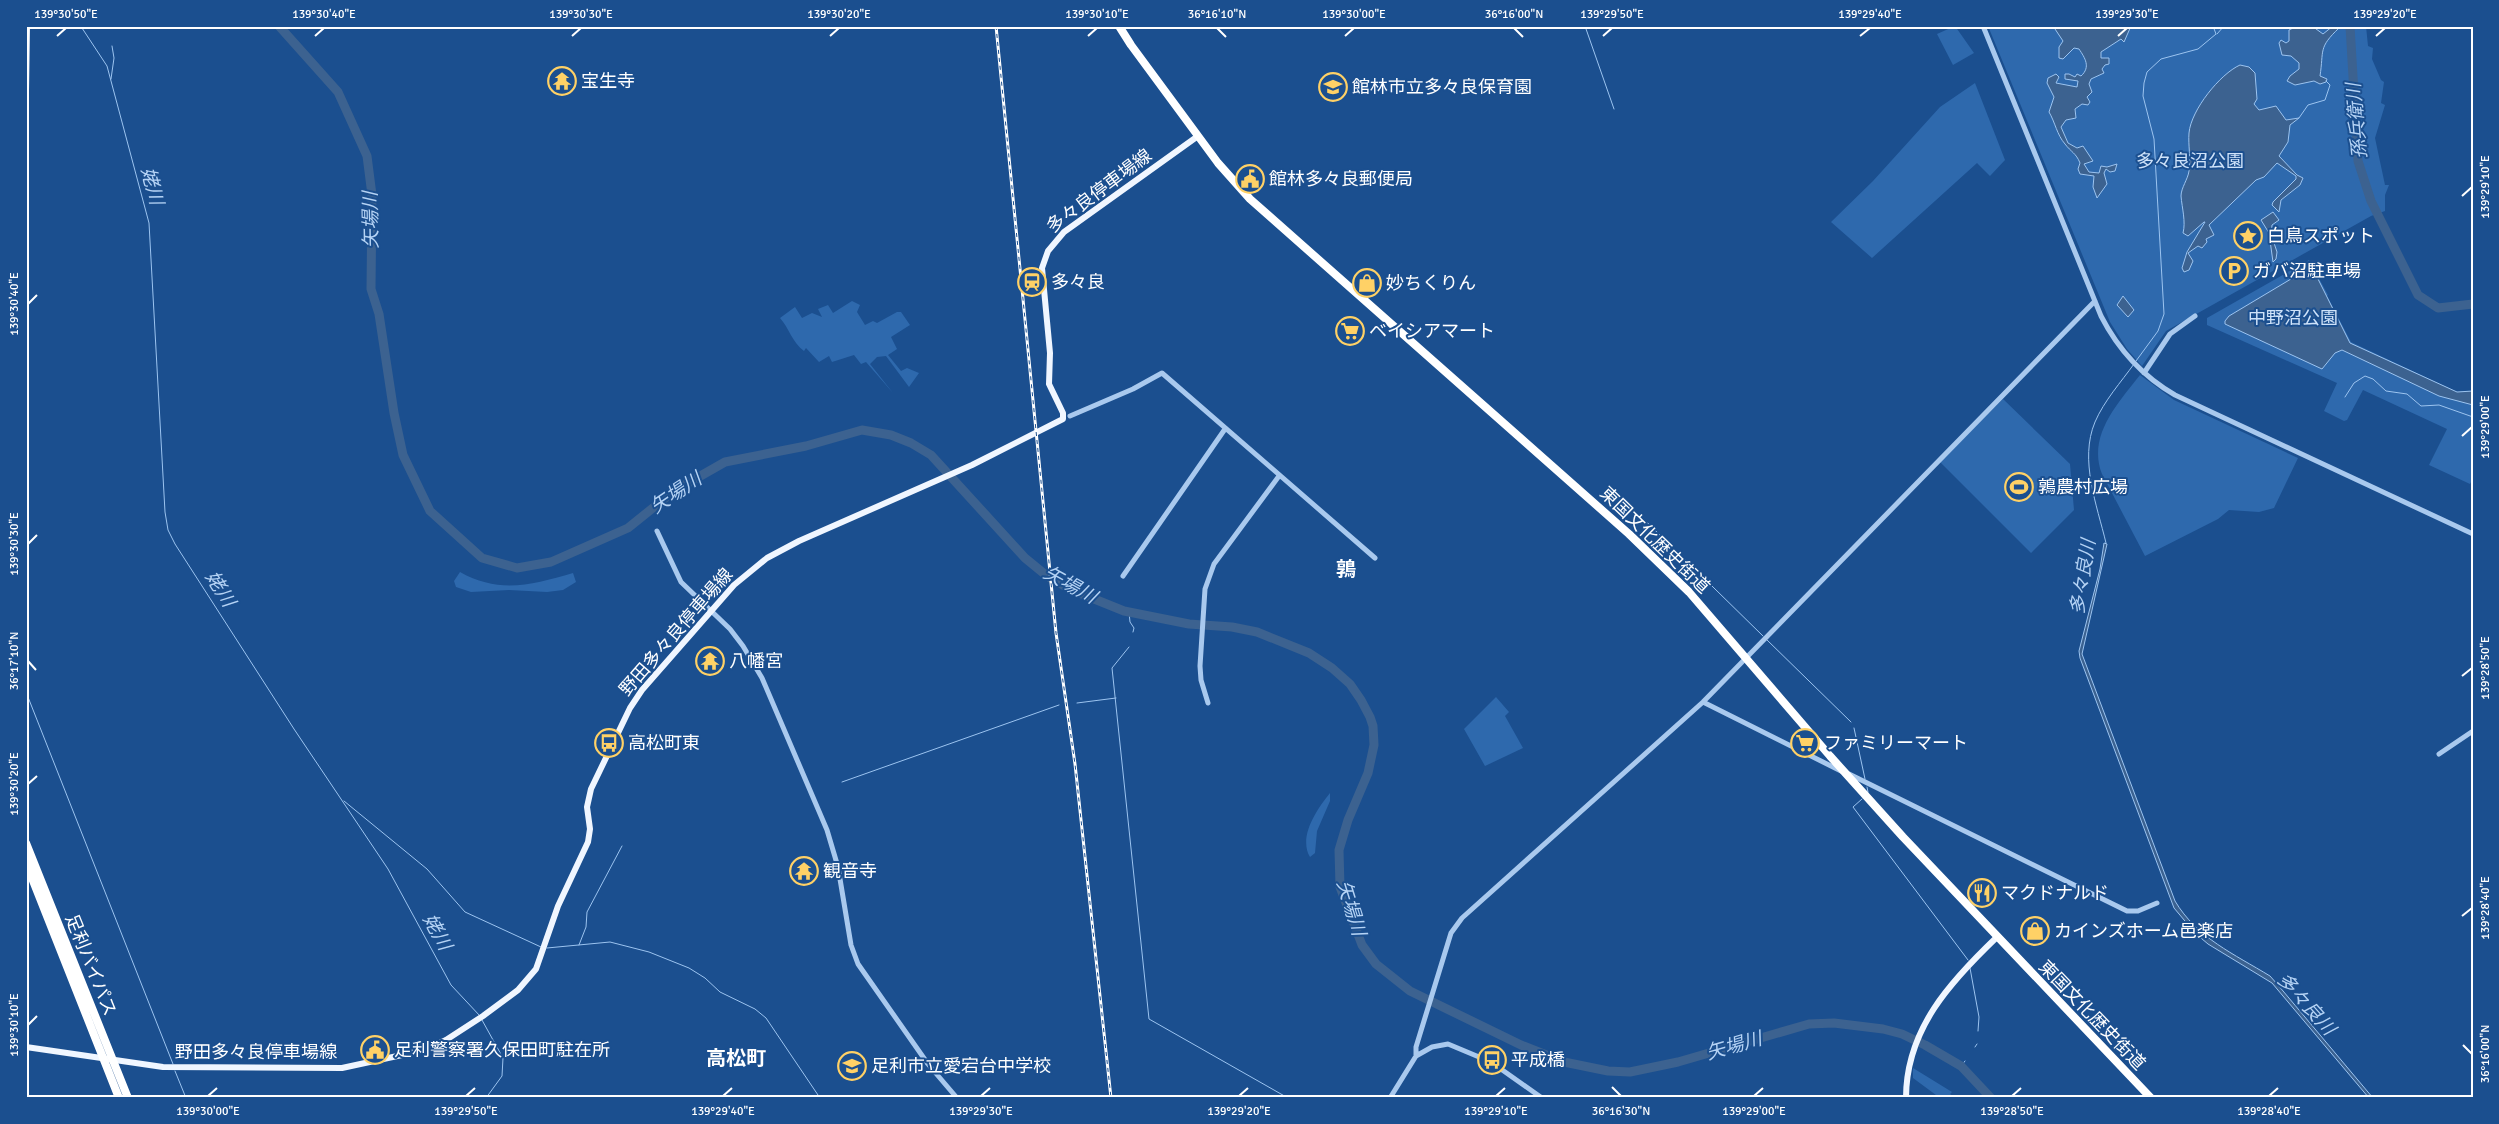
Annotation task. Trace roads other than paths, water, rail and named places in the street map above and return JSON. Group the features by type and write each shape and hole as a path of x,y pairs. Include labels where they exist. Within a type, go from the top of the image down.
{"highway":[{"name":"東国文化歴史街道","path":"1119,26 1198,136 1235,183 1263,211 1629,534 1689,592 1844,772 1997,937 2151,1098"},
{"name":"足利バイパス","path":"26,843 128,1098"},
{"name":"足利バイパス","path":"26,862 119,1098"}],"main road":[{"path":"26,91 27,26"},
{"name":"多々良停車場線","path":"968,466 1063,419 1063,413 1049,384 1050,353 1043,261 1059,237 1198,136"},
{"name":"野田多々良停車場線","path":"26,1047 174,1068 349,1067 425,1050 446,1040 480,1018 524,985 536,969 558,906 588,842 590,829 588,800 603,761 630,708 642,690 711,610 742,577 778,551 968,466"},
{"path":"1906,1098 1908,1065 1924,1028 1956,976 1997,937"}],"street":[{"path":"1983,26 2095,301 2107,328 2129,358 2142,371 2175,395 2473,534"},
{"path":"1390,1098 1416,1056 1424,1022 1451,933 1462,918 1703,702 2095,301"},
{"path":"2142,371 2170,334 2196,316"},
{"path":"1070,416 1133,389 1162,373 1224,429 1375,558"},
{"path":"1123,576 1224,429"},
{"path":"1208,704 1201,680 1201,648 1207,580 1214,564 1279,476"},
{"path":"657,531 681,582 738,639 756,666 820,811 838,867 851,945 858,964 928,1064 957,1098"},
{"path":"1703,702 2127,911 2138,912 2157,903"},
{"path":"2440,754 2473,731"},
{"path":"1416,1056 1441,1044 1455,1046 1491,1062 1542,1098"}],"waterway":[{"name":"矢場川","path":"279,26 338,92 367,156 372,195 371,289 379,314 394,413 403,455 430,511 482,558 517,568 551,562 628,528 674,491 725,462 806,446 862,430 891,435 911,443 931,455 1025,558 1047,576 1072,590 1124,611 1189,624 1232,627 1257,632 1309,653 1332,668 1350,684 1370,717 1373,726 1374,745 1368,773 1348,820 1339,850 1340,887 1362,945 1376,964 1410,991 1521,1045 1564,1062 1608,1071 1630,1072 1678,1062 1809,1024 1834,1023 1883,1029 1902,1034 1961,1066 1991,1098"},
{"path":"1585,26 1614,109"},
{"name":"多々良川","path":"2136,361 2158,331 2164,314 2154,139 2143,96 2144,83 2147,72 2161,59 2198,49 2216,34 2213,26"},
{"path":"2217,34 2224,26"},
{"name":"孫兵衛川","path":"2350,26 2358,161 2371,201 2418,295 2438,308 2473,304"},
{"name":"姥川","path":"82,28 107,66 149,223 165,512 168,530 175,544 294,729 388,869 451,985 480,1016"},
{"path":"111,79 114,58 112,46"},
{"path":"2299,118 2308,105 2325,100 2330,85 2326,81"},
{"name":"多々良川","path":"2106,543 2091,482 2089,467 2091,437 2095,422 2103,407 2134,364"},
{"path":"2345,397 2354,383 2365,376 2373,379 2386,391 2407,394 2421,406 2439,405 2473,417"},
{"path":"1616,492 1763,636"},
{"path":"1129,612 1130,622 1134,628 1133,632"},
{"path":"1766,639 1851,722"},
{"path":"1129,647 1112,668 1149,1019 1288,1098"},
{"path":"26,692 173,1064"},
{"path":"1077,703 1116,698"},
{"path":"842,782 1059,705"},
{"path":"1854,728 1865,779"},
{"path":"1867,787 1868,792"},
{"path":"1862,799 1853,807 1968,960"},
{"path":"344,801 427,869 465,912 541,947"},
{"path":"579,945 586,927 587,912 622,846"},
{"path":"547,948 610,942 649,952 689,968 705,978 720,992 755,1009 766,1018 820,1098"},
{"path":"1970,968 1979,1017 1978,1031"},
{"name":"姥川","path":"482,1020 503,1058 502,1076 486,1098"},
{"name":"矢場川","path":"1961,1066 1965,1061"},
{"path":"175,1071 186,1098"}],"railway":[{"path":"996,26 1056,633 1075,764 1111,1098"}],"place":[{"name":"宝生寺","path":"562,81"},
{"name":"館林市立多々良保育園","path":"1333,87"},
{"name":"館林多々良郵便局","path":"1250,179"},
{"name":"白鳥スポット","path":"2248,236"},
{"name":"ガバ沼駐車場","path":"2234,271"},
{"name":"多々良","path":"1032,282"},
{"name":"妙ちくりん","path":"1367,283"},
{"name":"ベイシアマート","path":"1350,331"},
{"name":"鶉農村広場","path":"2019,487"},
{"name":"八幡宮","path":"710,661"},
{"name":"高松町東","path":"609,743"},
{"name":"ファミリーマート","path":"1805,743"},
{"name":"観音寺","path":"804,871"},
{"name":"マクドナルド","path":"1982,893"},
{"name":"カインズホーム邑楽店","path":"2035,931"},
{"name":"足利警察署久保田町駐在所","path":"375,1050"},
{"name":"平成橋","path":"1492,1060"},
{"name":"足利市立愛宕台中学校","path":"852,1066"}],"district":[{"name":"鶉","path":"1346,569"},
{"name":"高松町","path":"736,1058"}],"park label":[{"name":"多々良沼公園","path":"2190,161"},
{"name":"中野沼公園","path":"2293,318"}]}
